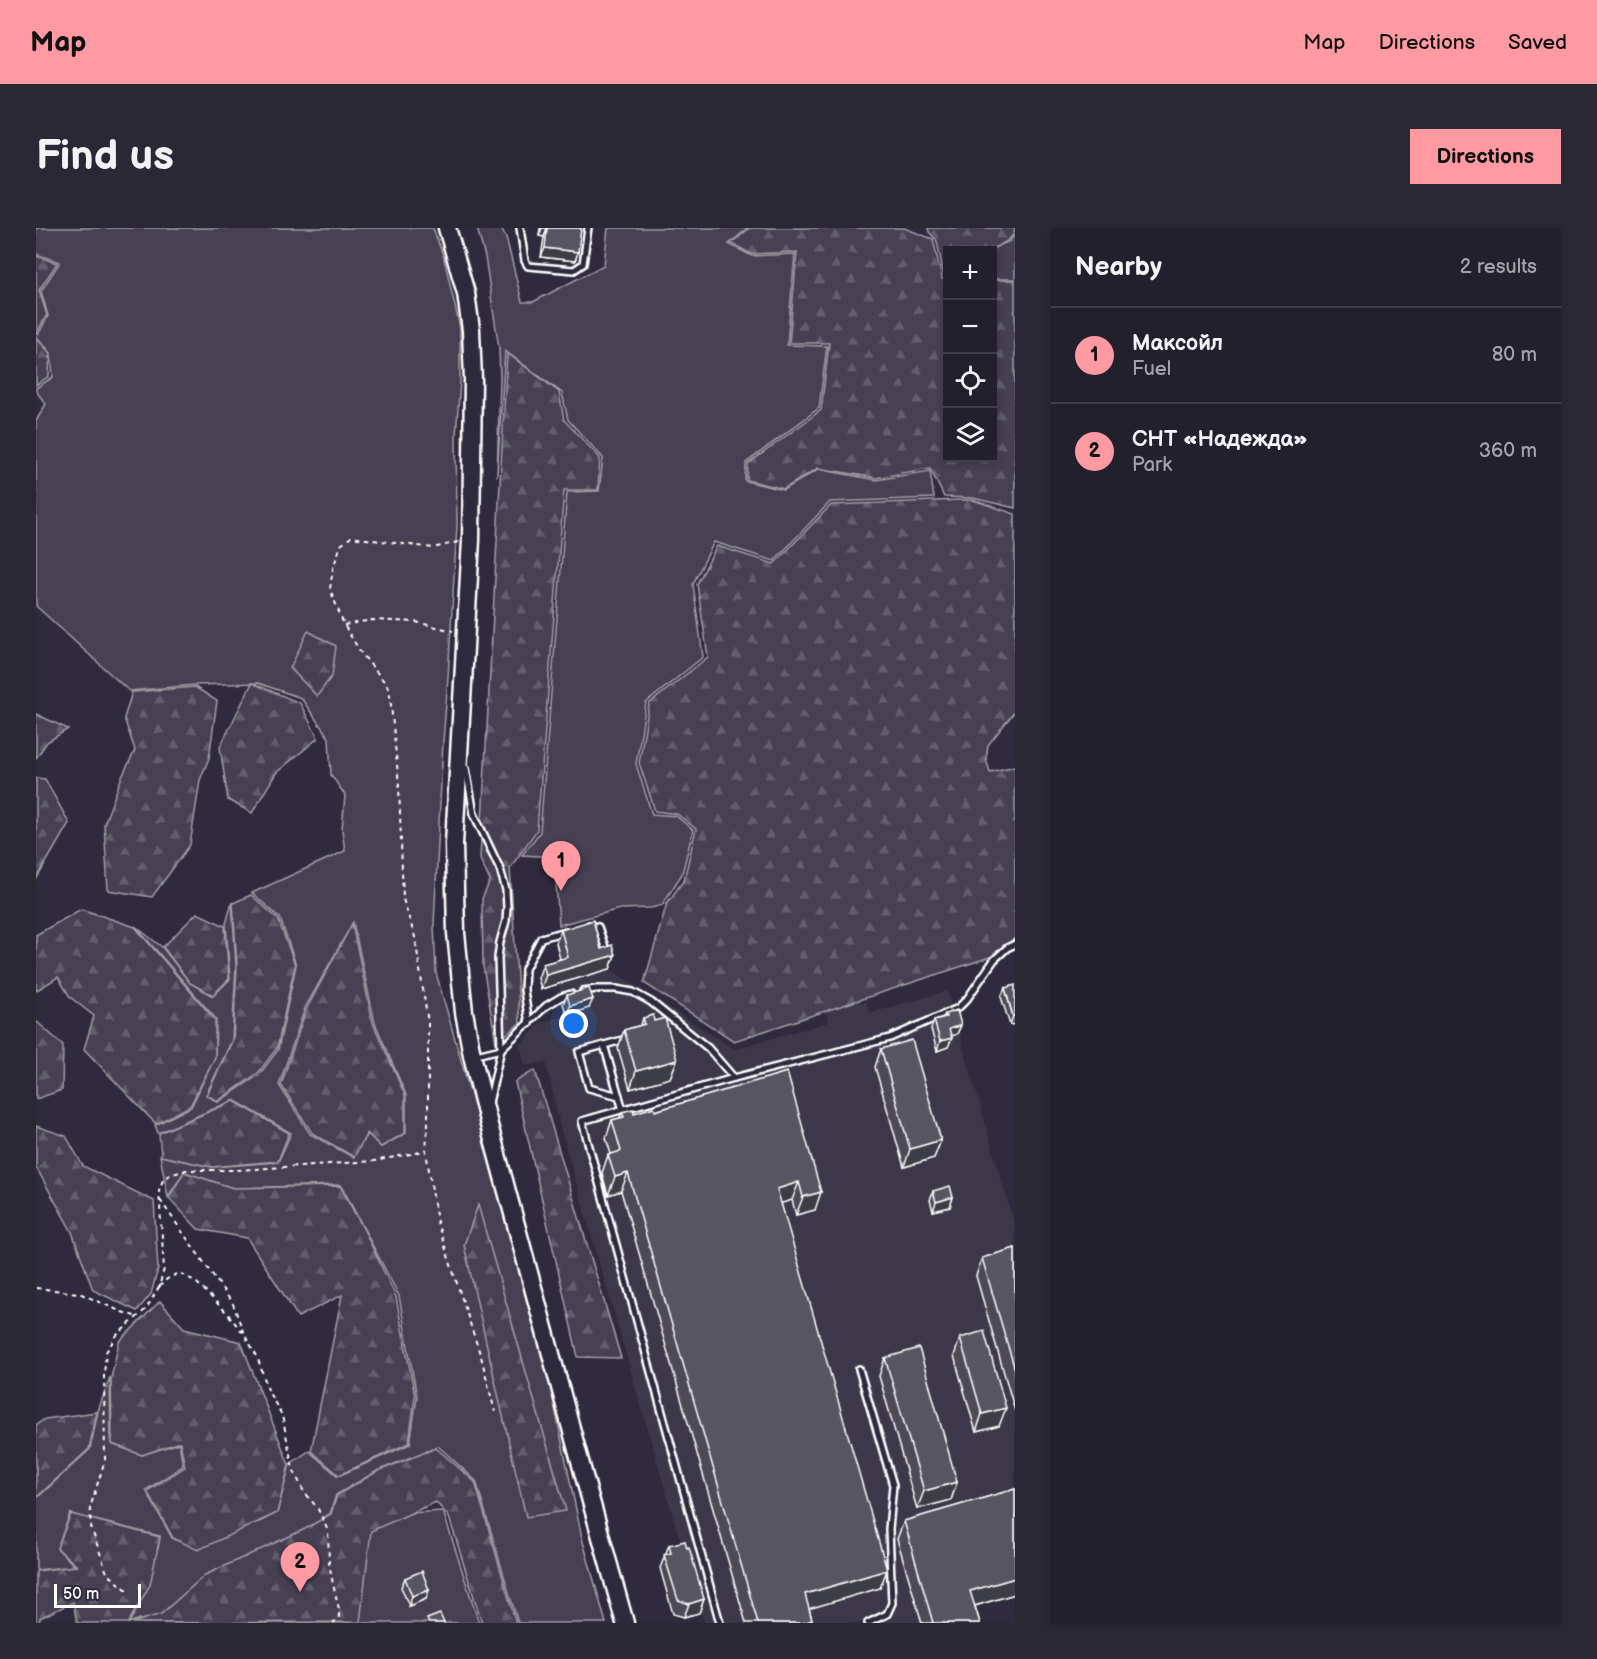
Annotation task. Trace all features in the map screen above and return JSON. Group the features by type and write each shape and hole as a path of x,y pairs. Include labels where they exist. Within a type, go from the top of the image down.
{"main road":[{"path":"447,228 466,292 471,330 473,380 471,540 454,844 454,905 460,981 472,1055 486,1113 625,1623"}],"lane":[{"path":"520,228 525,261 528,266 574,270 583,264 588,228"},
{"path":"460,728 474,814 500,869 506,890 507,914 498,958 501,1049 486,1113"},
{"path":"582,927 592,924 598,927 606,950"},
{"path":"529,1024 524,990 525,969 541,938 571,930"},
{"path":"720,1623 582,1121 734,1078 890,1038 958,1008 994,960 1015,944"},
{"path":"472,1055 501,1049 529,1024 536,1014 561,997 596,988 616,989 633,992 651,1002 708,1048 734,1078"},
{"path":"619,1096 589,1088 579,1052 631,1037"},
{"path":"604,1045 623,1110"},
{"path":"859,1369 892,1485 889,1529 892,1603 887,1614 868,1623"}],"path":[{"path":"471,540 434,548 351,537 341,545 333,568 330,589 344,625 360,652 387,685 390,695 399,785 403,899 414,937 428,1023 426,1151 437,1222 482,1360 495,1413"},
{"path":"344,625 372,620 416,622 466,635"},
{"path":"127,1590 107,1573 91,1527 90,1508 105,1460 106,1352 117,1335 147,1309 159,1287 164,1269 159,1190 162,1180 186,1170 239,1170 374,1161 426,1151"},
{"path":"160,1199 233,1304 244,1334 256,1356 269,1394 282,1415 293,1469 303,1490 318,1509 328,1531 329,1563 339,1610 339,1618 333,1623"},
{"path":"159,1287 167,1279 179,1273 195,1281 228,1314 244,1334"},
{"path":"36,1288 79,1293 138,1317"}],"shaded area":[{"path":"588,934 607,959 610,969 734,1049 829,1022 823,1001 858,992 861,1003 866,1002 870,1013 947,991 1015,1227 1015,1594 964,1609 968,1623 704,1623 560,1127 546,1062 525,1066 520,1046 540,1023 566,1015 558,984 541,989 538,978 563,970 556,943"}],"green space":[{"path":"36,228 433,228 444,258 460,328 460,381 456,436 457,525 434,924 436,973 539,1332 582,1538 606,1623 518,1623 476,1481 438,1446 377,1471 336,1495 330,1514 321,1518 443,1511 479,1623 142,1623 140,1619 129,1623 137,1609 120,1561 158,1549 160,1536 70,1514 57,1548 75,1566 37,1570 36,1568 36,1499 90,1449 98,1411 110,1377 111,1444 142,1455 179,1443 183,1466 146,1490 172,1538 180,1542 245,1523 259,1522 277,1513 290,1464 309,1451 338,1476 410,1444 417,1397 399,1296 341,1185 233,1188 184,1172 168,1197 160,1156 212,1167 278,1162 291,1133 234,1100 158,1133 155,1125 191,1107 215,1057 216,1019 135,926 162,947 190,983 213,996 230,979 226,924 232,902 236,966 232,1040 206,1095 218,1102 259,1075 278,1050 296,965 280,918 252,893 345,851 342,830 345,795 331,775 329,738 301,698 258,683 195,685 129,691 36,606 36,421 46,404 36,388 53,377 51,353 37,337 48,316 41,291 60,262 36,254","holes":["353,922 375,1023 406,1095 406,1133 381,1147 368,1134 353,1157 310,1134 279,1085 305,1008"]},
{"path":"477,228 501,228 506,237 522,302 533,302 604,265 608,228 748,228 729,244 752,256 795,254 787,345 827,346 819,408 746,463 745,481 784,490 818,469 876,480 930,471 934,498 830,502 774,561 714,542 693,584 703,657 646,703 636,764 652,814 676,816 693,830 682,874 662,905 651,908 620,909 559,925 554,857 522,855 540,832 567,492 599,491 603,458 568,420 562,393 505,351 497,477 499,348 485,257"},
{"path":"750,228 904,228 933,239 943,279 943,462 997,462 997,280 1015,280 1015,508 973,498 944,497 930,468 876,478 818,468 784,489 747,480 748,464 821,410 829,343 789,343 797,252 751,254 731,243"},
{"path":"928,228 1015,228 1012,236 997,246 943,246 943,272 937,241"},
{"path":"1015,235 1015,279 997,279 997,247 1010,241"},
{"path":"36,256 57,263 39,290 47,315 36,334"},
{"path":"36,338 50,353 49,376 36,385"},
{"path":"507,353 559,392 564,420 600,458 598,490 564,490 537,830 510,868 520,1023 496,1043 483,966 482,899 490,881 480,859"},
{"path":"973,500 1015,514 1015,711 988,745 986,759 990,772 1015,766 1015,938 996,955 734,1041 644,983 667,903 684,880 696,829 677,814 655,811 639,763 649,704 708,657 697,584 717,546 774,564 831,505"},
{"path":"308,631 336,646 332,676 317,696 290,668"},
{"path":"252,683 300,703 318,738 276,773 252,813 228,800 220,747"},
{"path":"195,687 217,701 209,758 200,780 190,845 152,897 108,890 104,824 135,750 124,718 132,692"},
{"path":"36,714 68,729 47,742 36,758"},
{"path":"36,778 45,779 69,823 36,880"},
{"path":"251,895 278,919 295,965 277,1048 258,1073 218,1101 207,1095 233,1039 237,966 233,903"},
{"path":"81,909 135,927 215,1020 215,1057 190,1106 156,1124 84,1049 94,1016 70,997 58,977 36,991 36,935"},
{"path":"197,913 225,926 229,979 213,995 190,983 163,947"},
{"path":"352,924 373,1023 405,1095 405,1133 381,1147 367,1133 354,1157 312,1133 281,1085 306,1010"},
{"path":"36,1021 63,1045 62,1090 36,1099"},
{"path":"535,1070 621,1358 578,1357 515,1082"},
{"path":"234,1101 289,1133 278,1161 212,1167 161,1156 159,1133"},
{"path":"36,1126 66,1136 83,1166 154,1201 158,1269 151,1294 137,1311 93,1290 72,1232 36,1167"},
{"path":"184,1172 233,1188 340,1186 396,1297 415,1396 409,1443 339,1475 311,1451 342,1295 298,1317 247,1238 198,1229 169,1198"},
{"path":"478,1205 566,1511 526,1517 464,1245"},
{"path":"160,1301 184,1328 241,1342 289,1465 277,1513 198,1550 173,1538 147,1491 185,1467 180,1442 142,1455 112,1444 111,1378 119,1342"},
{"path":"97,1412 89,1449 36,1498 36,1425 45,1419"},
{"path":"436,1448 475,1482 516,1623 482,1623 449,1517 436,1502 371,1531 360,1622 132,1623 161,1614 205,1575 305,1529 331,1514 337,1495 378,1471"},
{"path":"71,1514 160,1537 150,1585 128,1623 77,1623 73,1602 40,1618 39,1623 36,1623 36,1571 77,1566 57,1548"}],"building":[{"path":"547,228 581,228 578,252 545,248"},
{"path":"593,920 601,949 612,945 615,955 546,975 543,964 568,957 561,930"},
{"path":"1015,985 1015,1016 1013,1016 1005,988"},
{"path":"589,988 593,999 570,1006 567,995"},
{"path":"957,1010 961,1025 949,1029 952,1038 940,1041 934,1020 946,1017 945,1014"},
{"path":"653,1015 654,1021 665,1018 677,1060 636,1071 624,1030 645,1024 643,1018"},
{"path":"912,1040 941,1140 910,1149 881,1049"},
{"path":"787,1072 821,1192 803,1197 799,1182 777,1189 887,1570 805,1594 812,1620 803,1623 758,1623 628,1173 615,1177 608,1155 621,1151 612,1120 624,1117 622,1112 633,1109 634,1113 654,1107 655,1111"},
{"path":"950,1186 953,1197 936,1202 933,1191"},
{"path":"1015,1248 1015,1370 982,1258"},
{"path":"984,1331 1006,1408 982,1414 960,1338"},
{"path":"919,1348 957,1482 924,1491 885,1358"},
{"path":"1015,1489 1015,1578 970,1591 980,1623 933,1623 904,1521"},
{"path":"685,1541 687,1548 689,1547 704,1599 689,1604 678,1600 664,1555 671,1553 669,1545"},
{"path":"422,1571 429,1590 412,1596 405,1578"},
{"path":"440,1614 444,1623 429,1623 427,1619"}],"place":[{"name":"Максойл","path":"561,891"},
{"name":"СНТ «Надежда»","path":"300,1592"}]}
